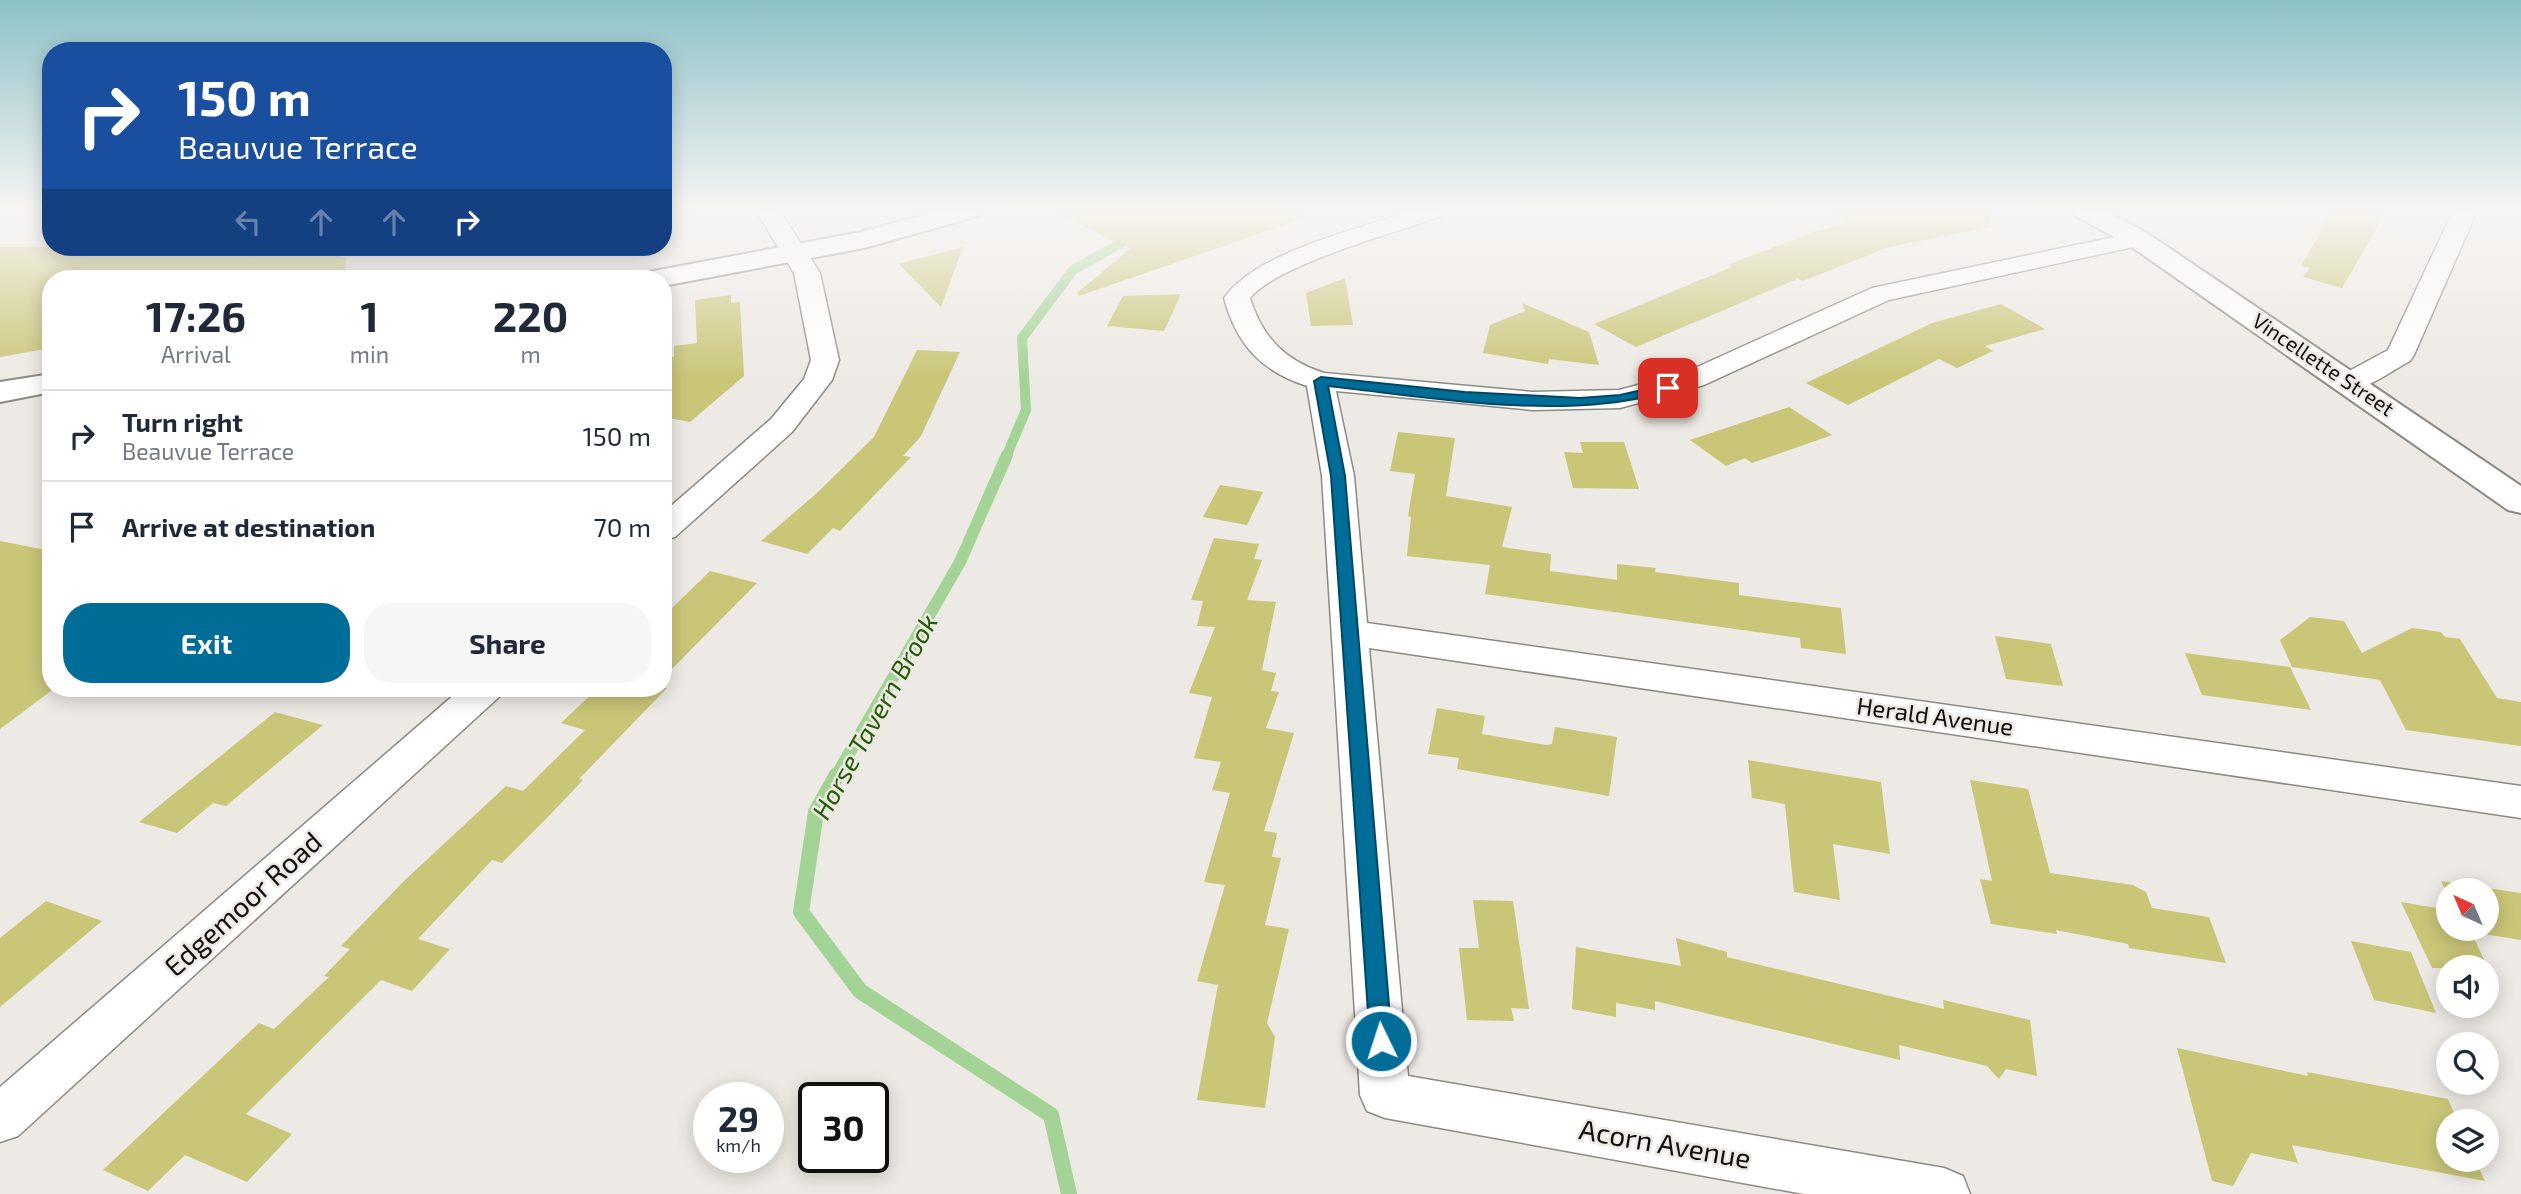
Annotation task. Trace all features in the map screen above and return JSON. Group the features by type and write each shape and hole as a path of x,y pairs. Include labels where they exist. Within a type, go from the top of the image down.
{"street":[{"path":"672,276 724,267"},
{"path":"672,522 788,419 820,379 825,360 804,267"},
{"path":"1277,267 1260,274 1245,286 1237,298 1240,311 1266,352 1288,370 1321,381 1533,401 1620,399 1694,379 1881,294 2008,267"},
{"name":"Vincellette Street","path":"2179,267 2521,502"},
{"path":"2350,382 2400,355 2440,267"},
{"path":"1321,381 1338,476 1350,633"},
{"path":"0,392 42,385"},
{"name":"Herald Avenue","path":"1350,633 2521,802"},
{"name":"Acorn Avenue","path":"1350,633 1385,1095 1944,1194"},
{"name":"Edgemoor Road","path":"0,1119 476,697"}],"building":[{"path":"0,267 346,267 345,270 42,270 42,350 0,357"},
{"path":"902,267 956,267 941,307"},
{"path":"1109,267 1164,267 1079,296 1077,293"},
{"path":"1732,267 1839,267 1803,281 1797,279 1636,347 1594,324"},
{"path":"2304,267 2354,267 2342,288 2303,277 2310,268"},
{"path":"1345,278 1353,325 1311,326 1306,293"},
{"path":"1181,294 1164,331 1107,326 1123,296"},
{"path":"731,295 731,303 740,302 744,376 690,422 672,419 672,357 674,346 697,343 695,300"},
{"path":"1522,303 1589,332 1599,365 1549,359 1548,364 1483,353 1490,325 1525,311"},
{"path":"2001,304 2045,329 1985,346 1993,351 1957,368 1939,359 1848,405 1806,383 1932,323"},
{"path":"917,350 960,352 921,436 903,456 911,457 840,531 833,528 807,554 761,541 817,493 874,437"},
{"path":"1789,407 1832,435 1752,463 1745,458 1726,466 1690,440"},
{"path":"1398,432 1455,438 1446,496 1512,507 1502,547 1551,554 1550,571 1617,580 1617,564 1656,568 1655,572 1739,583 1739,595 1841,608 1846,654 1801,648 1800,638 1485,594 1490,565 1407,556 1411,517 1408,516 1415,474 1390,471"},
{"path":"1580,442 1624,442 1639,489 1573,488 1564,452 1583,453"},
{"path":"1220,485 1263,492 1247,525 1203,517"},
{"path":"1214,538 1259,544 1254,559 1262,560 1247,600 1276,602 1262,670 1276,673 1271,691 1279,692 1266,728 1294,733 1264,831 1277,833 1272,857 1281,858 1265,925 1289,929 1267,1023 1275,1037 1265,1108 1197,1100 1218,985 1197,981 1225,885 1204,882 1230,793 1212,790 1221,762 1194,758 1212,697 1189,693 1215,627 1197,626 1203,601 1191,600"},
{"path":"0,541 42,549 43,697 0,729"},
{"path":"710,571 757,583 672,669 672,608"},
{"path":"2310,617 2344,621 2362,653 2412,628 2441,632 2445,637 2460,639 2497,698 2521,702 2521,746 2406,730 2380,680 2292,667 2280,640"},
{"path":"1995,636 2051,644 2063,686 2006,679"},
{"path":"2185,653 2290,667 2311,710 2202,695"},
{"path":"588,697 658,697 579,779 583,780 546,819 502,863 492,860 418,939 450,949 412,991 381,980 246,1114 292,1134 247,1182 185,1155 148,1191 103,1170 259,1023 274,1029 329,977 324,976 350,949 341,946 404,881 506,786 523,791 585,730 561,723"},
{"path":"1437,708 1485,716 1482,734 1546,745 1552,744 1555,727 1617,737 1609,796 1457,769 1459,758 1428,754"},
{"path":"275,712 323,725 226,806 213,803 177,833 139,822"},
{"path":"1748,760 1881,782 1890,854 1833,844 1840,900 1794,892 1785,804 1752,798"},
{"path":"1970,780 2028,789 2050,873 2133,885 2146,892 2152,908 2209,917 2226,963 2129,948 2128,944 2056,930 2057,934 1991,924 1980,879 1992,881"},
{"path":"2499,890 2521,893 2521,940 2499,936"},
{"path":"1473,900 1513,901 1529,1009 1511,1008 1514,1021 1467,1020 1459,948 1479,948"},
{"path":"46,901 102,921 0,1007 0,938"},
{"path":"2401,902 2436,908 2436,942 2476,942 2482,955 2436,955 2436,968 2432,968"},
{"path":"1676,938 1727,952 1727,957 1944,1009 1943,1000 2030,1020 2037,1076 2006,1069 1999,1079 1987,1066 1899,1045 1900,1060 1655,1001 1655,1010 1616,1003 1616,1017 1572,1009 1576,947 1681,966"},
{"path":"2351,941 2411,952 2436,1013 2374,1000"},
{"path":"2177,1048 2308,1076 2307,1072 2448,1099 2452,1109 2436,1109 2436,1172 2292,1145 2298,1163 2251,1153 2233,1186 2212,1181"},
{"path":"2437,1172 2481,1172 2485,1181"}],"waterway":[{"name":"Horse Tavern Brook","path":"1006,457 1026,410 1022,338 1073,270 1079,267"},
{"name":"Horse Tavern Brook","path":"836,776 960,562 1007,455"},
{"name":"Horse Tavern Brook","path":"837,775 816,812 801,912 860,991 1051,1115 1069,1194"}],"route":[{"path":"1381,1041 1338,476 1321,381 1465,396 1580,402 1620,399 1668,388"}]}
